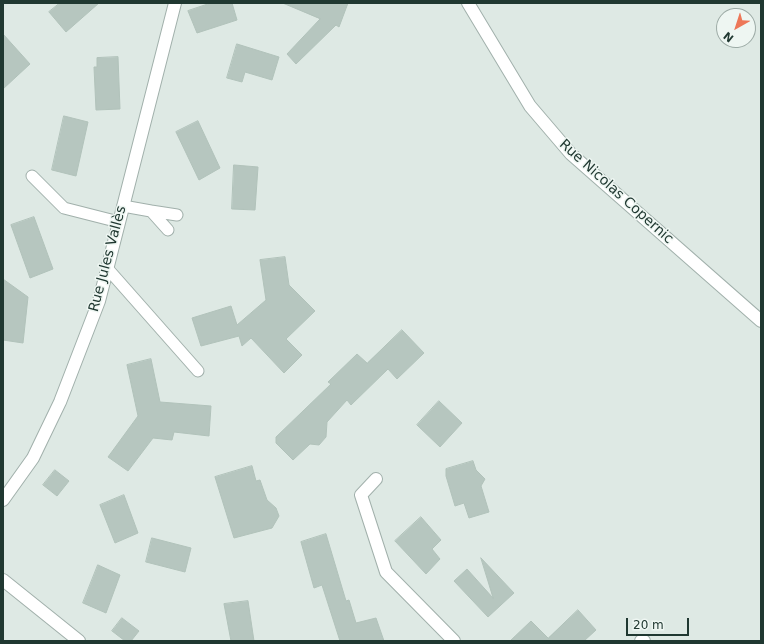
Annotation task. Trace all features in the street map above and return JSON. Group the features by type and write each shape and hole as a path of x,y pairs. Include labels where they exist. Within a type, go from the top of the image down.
{"street":[{"name":"Rue Jules Vallès","path":"3,500 33,458 60,402 99,301 175,3"},
{"name":"Rue Nicolas Copernic","path":"468,3 530,106 571,154 761,321"},
{"path":"376,479 361,495 386,572 454,641"},
{"path":"3,580 79,641"}],"lane":[{"path":"32,176 64,208 119,222"},
{"path":"123,206 177,215"},
{"path":"151,211 168,230"},
{"path":"107,268 198,371"}],"building":[{"path":"60,3 99,3 66,32 49,12"},
{"path":"211,3 232,3 237,20 197,33 188,11"},
{"path":"283,3 348,3 339,27 336,25 296,64 287,54 320,19"},
{"path":"3,34 30,64 3,89"},
{"path":"237,44 279,57 272,80 245,72 242,82 227,78"},
{"path":"118,57 120,109 96,110 94,67 97,67 97,58"},
{"path":"64,116 88,122 76,176 52,170"},
{"path":"198,121 220,168 199,180 176,132"},
{"path":"234,165 258,167 255,210 232,209"},
{"path":"34,217 53,269 30,278 11,225"},
{"path":"285,257 289,285 315,311 286,339 302,355 284,373 251,338 242,346 239,336 201,346 192,318 231,306 237,325 266,300 260,260"},
{"path":"3,279 28,297 23,343 3,340"},
{"path":"402,330 424,353 397,379 388,369 351,405 347,400 327,422 326,437 319,445 310,444 293,460 276,443 276,437 331,384 328,382 357,354 367,363"},
{"path":"151,359 160,402 211,406 209,436 174,432 172,440 153,438 128,471 108,457 138,416 127,365"},
{"path":"439,401 462,423 440,447 417,425"},
{"path":"473,461 476,470 485,479 481,486 489,512 469,518 464,503 455,506 446,476 446,469"},
{"path":"252,466 256,481 260,480 267,500 276,508 279,516 272,528 234,538 215,477"},
{"path":"55,470 69,481 57,496 43,485"},
{"path":"124,495 138,533 115,543 100,505"},
{"path":"421,517 441,540 432,549 440,559 426,574 395,541"},
{"path":"326,534 346,601 349,600 356,623 376,618 384,641 340,641 322,585 314,588 301,542"},
{"path":"152,538 191,548 185,572 146,562"},
{"path":"481,558 514,593 488,617 454,581 467,569 493,598"},
{"path":"98,565 120,575 106,613 83,603"},
{"path":"248,601 254,641 231,641 224,604"},
{"path":"578,610 596,630 584,641 510,641 531,621 548,638"},
{"path":"122,618 139,631 131,641 125,641 112,631"}]}
